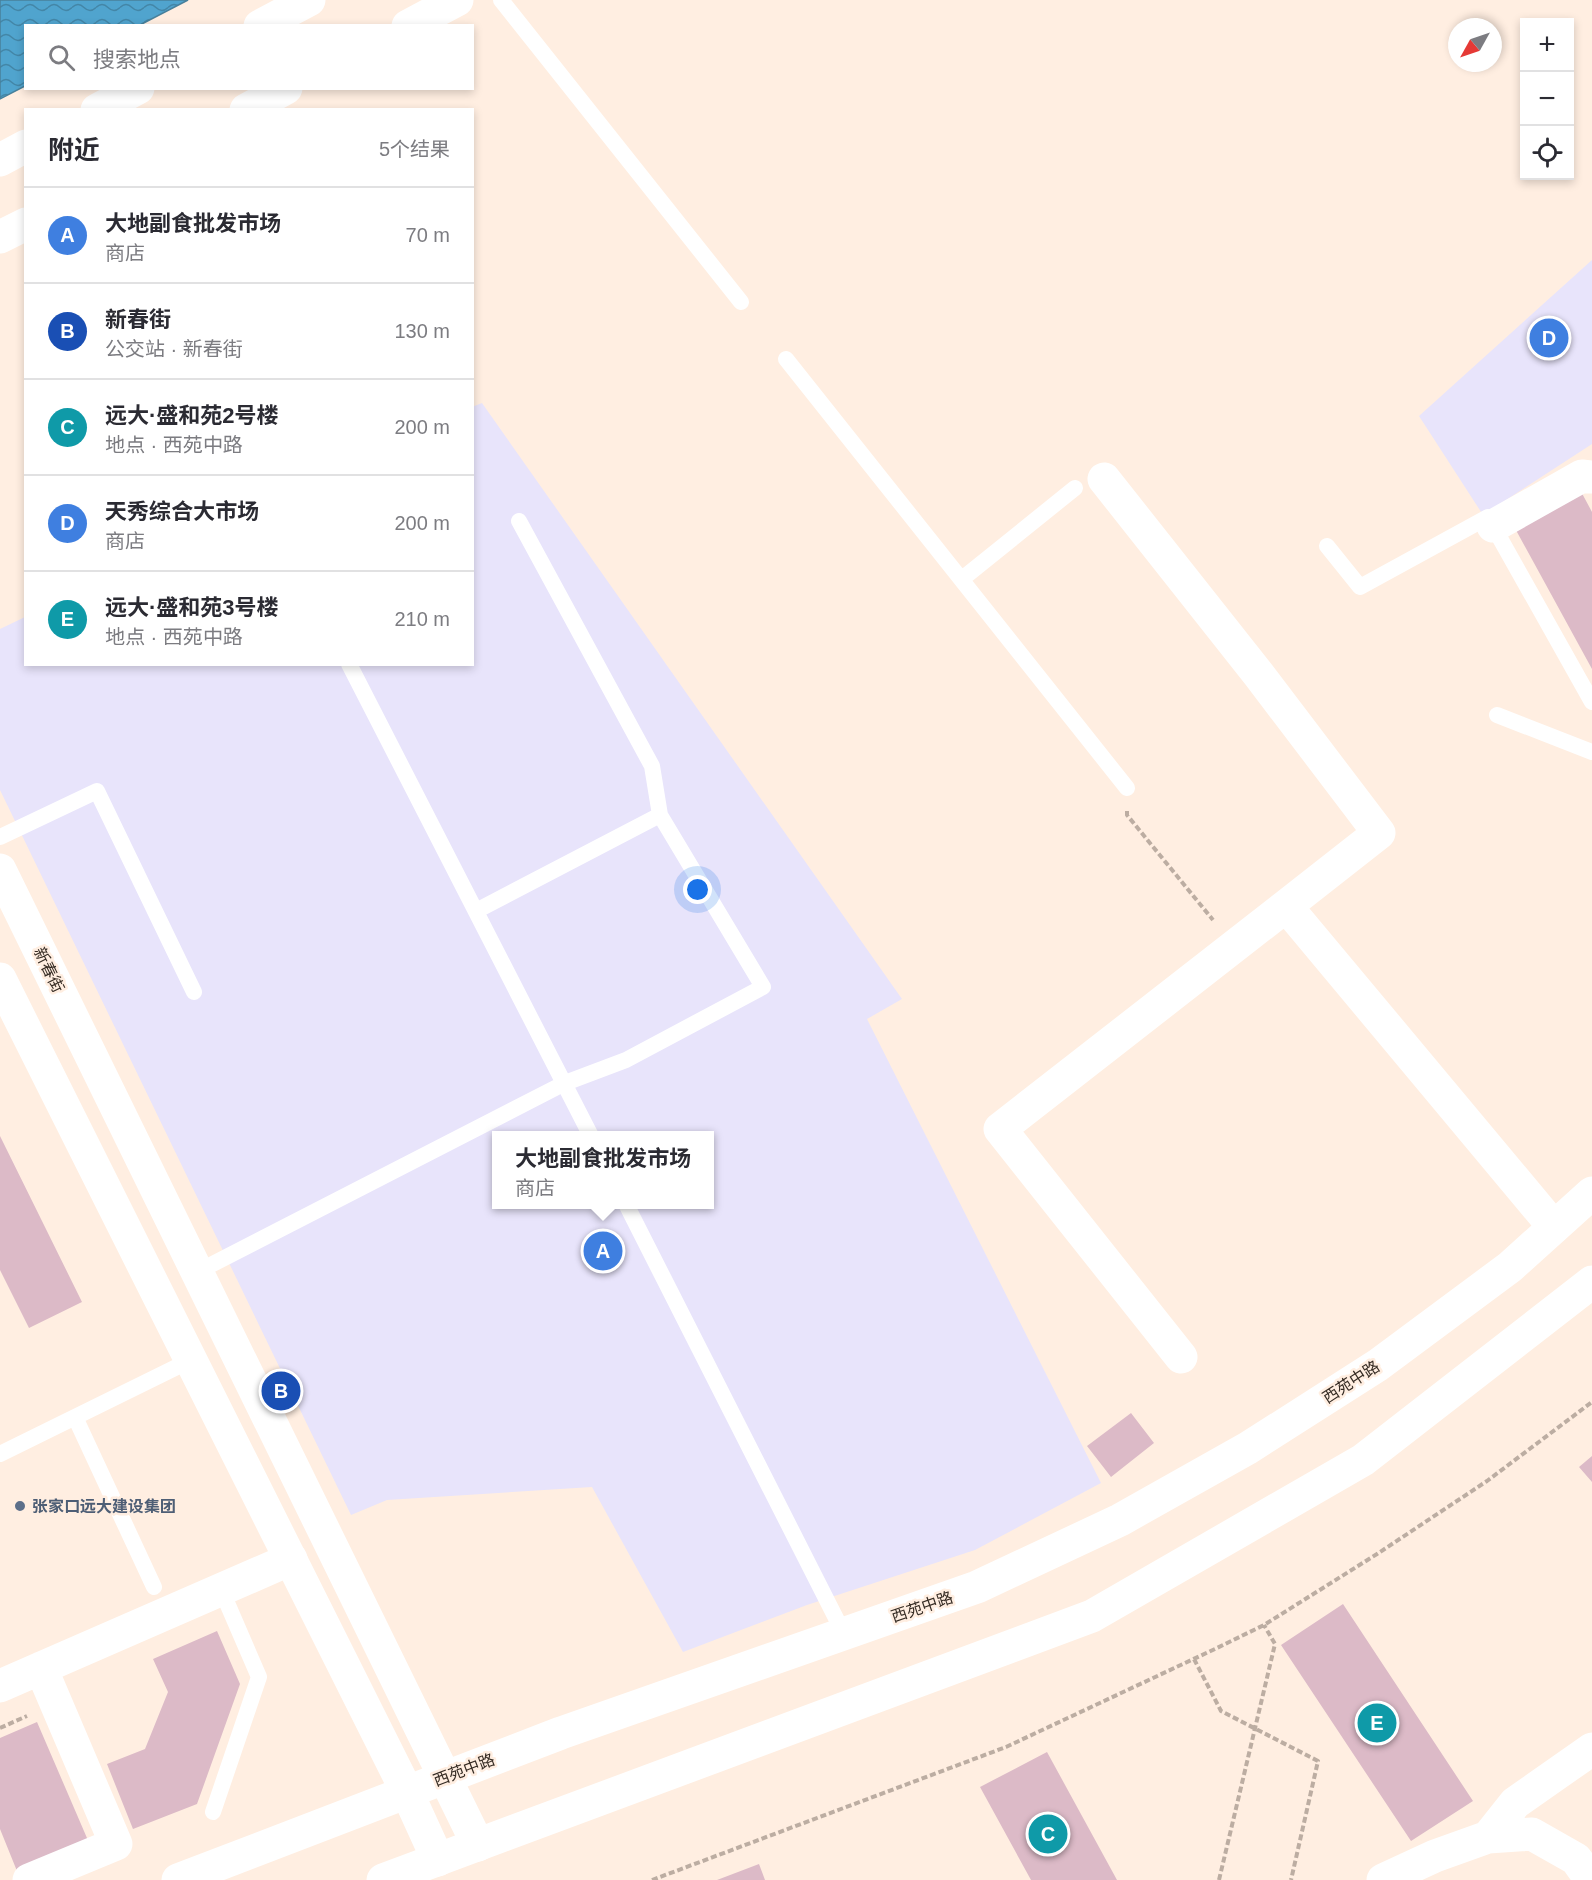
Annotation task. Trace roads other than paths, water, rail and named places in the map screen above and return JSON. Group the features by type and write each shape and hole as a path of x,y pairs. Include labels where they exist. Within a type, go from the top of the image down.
{"main road":[{"path":"264,24 309,0"},
{"path":"412,24 457,0"},
{"path":"101,108 134,90"},
{"path":"250,108 282,90"},
{"path":"0,160 24,147"},
{"path":"0,237 24,225"},
{"path":"1493,526 1582,476 1592,477"},
{"path":"1090,484 1259,675 1379,833 1000,1129 1181,1357"},
{"name":"新春街","path":"0,870 478,1845"},
{"path":"1286,906 1554,1227"},
{"path":"0,979 407,1792 438,1860"},
{"name":"西苑中路","path":"178,1880 561,1732 977,1587 1120,1520 1248,1448 1378,1365 1510,1267 1592,1193"},
{"path":"383,1880 1092,1616 1363,1460 1592,1282"},
{"path":"0,1686 291,1559"},
{"path":"29,1880 116,1844 41,1668"},
{"path":"1488,1837 1515,1803 1592,1749"},
{"path":"1383,1880 1488,1837 1532,1834 1586,1861"}],"lane":[{"path":"501,0 741,302"},
{"path":"786,359 1127,788"},
{"path":"962,579 1090,484"},
{"path":"1327,546 1360,587 1488,517 1592,702"},
{"path":"197,1272 565,1083 626,1060 763,987 660,815 652,766 519,521"},
{"path":"351,666 589,1131"},
{"path":"1497,715 1592,752"},
{"path":"0,837 97,791 194,992"},
{"path":"476,911 660,815"},
{"path":"629,1209 843,1634"},
{"path":"0,1454 191,1360"},
{"path":"75,1417 154,1587"},
{"path":"213,1812 259,1677 221,1589"}],"water":[{"path":"0,0 188,0 142,24 24,24 24,87 0,99"}],"place":[{"name":"天秀综合大市场","path":"1549,338"},
{"name":"大地副食批发市场","path":"603,1251"},
{"name":"新春街","path":"281,1391"},
{"name":"张家口远大建设集团","path":"20,1506"},
{"name":"远大·盛和苑3号楼","path":"1377,1723"},
{"name":"远大·盛和苑2号楼","path":"1048,1834"}]}
